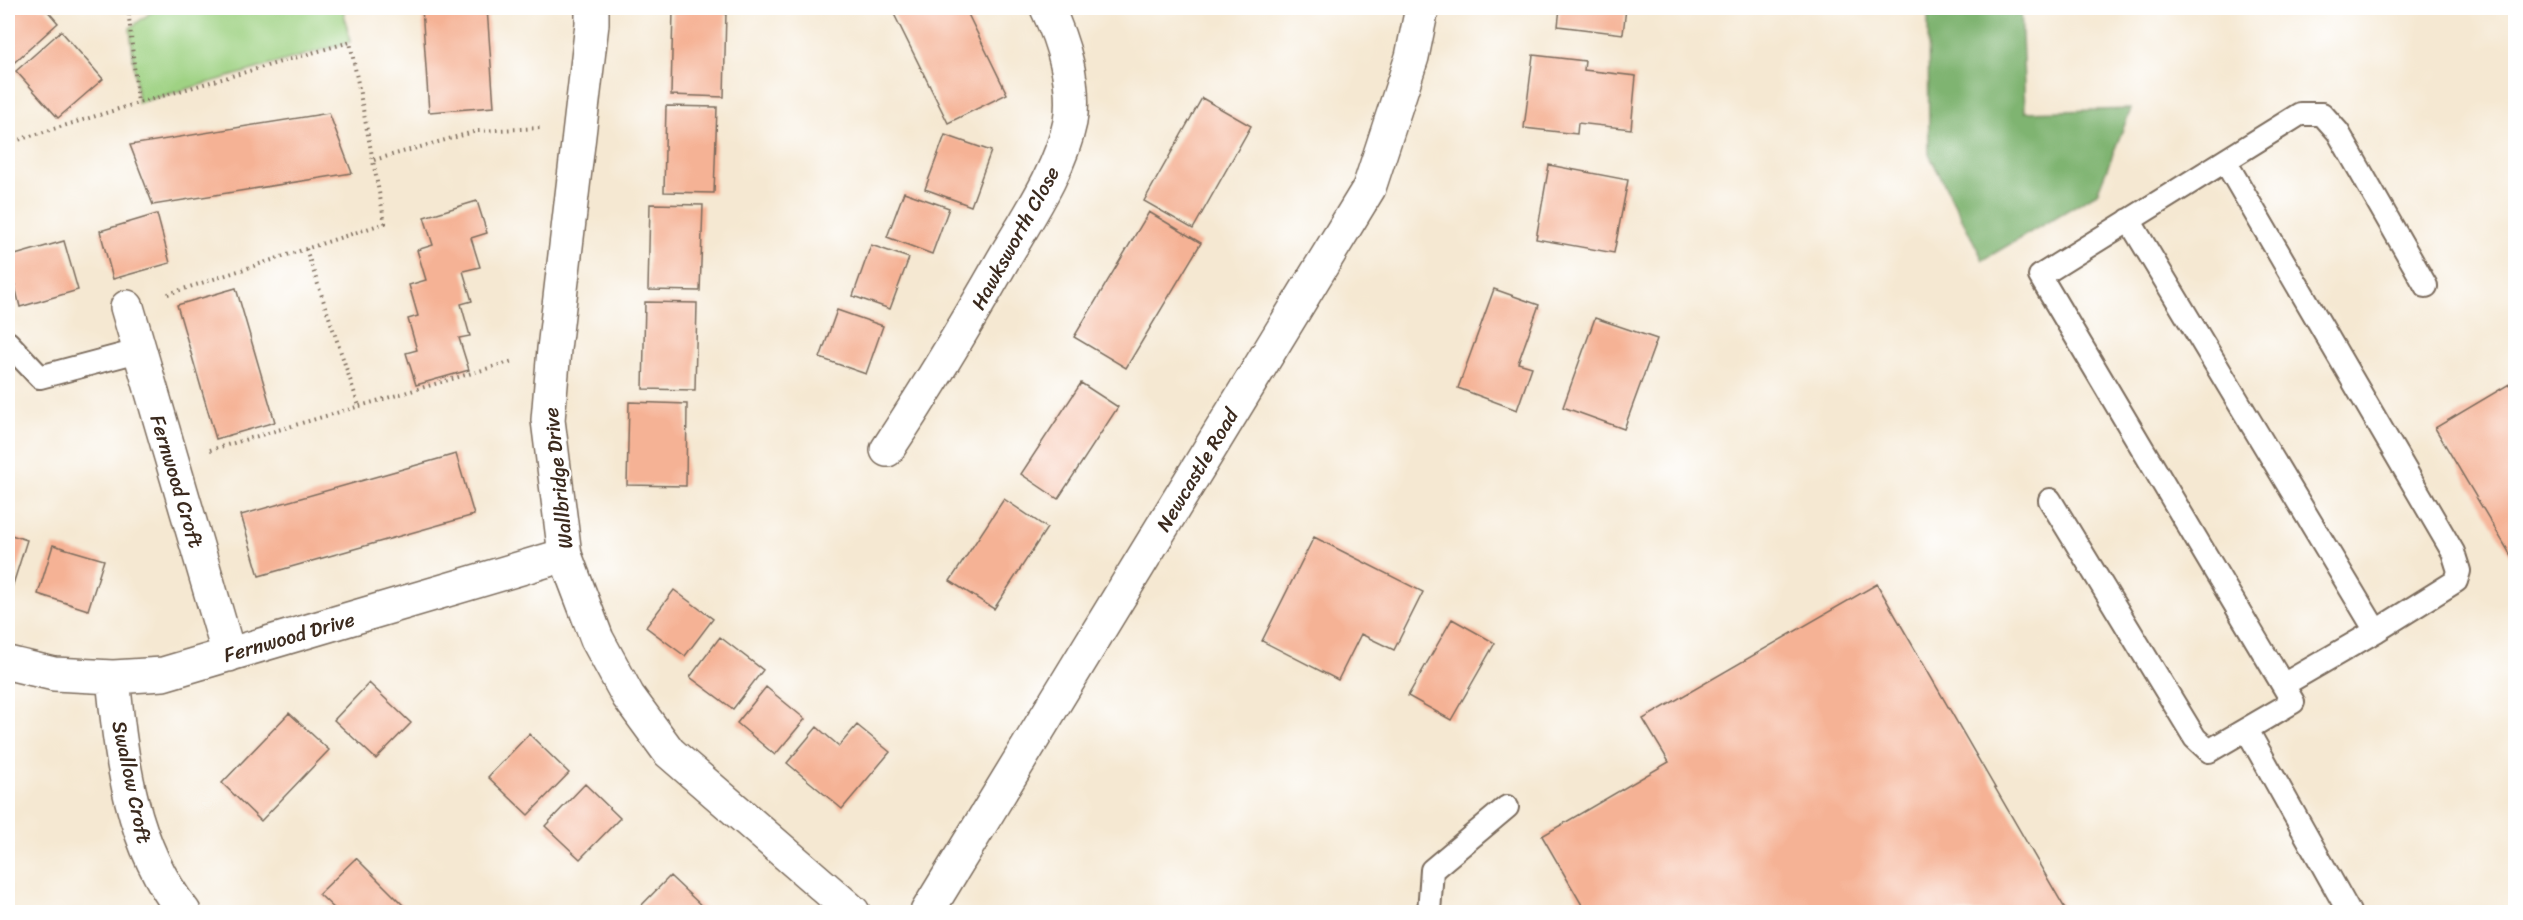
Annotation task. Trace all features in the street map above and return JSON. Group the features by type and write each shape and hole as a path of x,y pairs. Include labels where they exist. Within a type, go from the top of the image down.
{"main road":[{"name":"Wallbridge Drive","path":"592,8 548,420 565,555 597,639 627,696 669,752 853,912"},
{"name":"Hawksworth Close","path":"886,450 934,379 1060,158 1070,121 1071,89 1065,56 1047,8"},
{"name":"Newcastle Road","path":"927,912 1369,188 1413,57 1422,8"},
{"name":"Fernwood Croft","path":"127,307 138,351 229,655"},
{"name":"Fernwood Drive","path":"8,663 54,674 113,677 163,674 565,555"},
{"name":"Swallow Croft","path":"113,677 125,767 144,846 162,881 184,912"}],"lane":[{"path":"2050,500 2195,738 2209,751 2247,730 2293,702 2040,276 2301,114 2322,114 2338,132 2426,286"},
{"path":"2225,161 2447,542 2459,571 2456,581 2283,685"},
{"path":"2129,220 2376,631"},
{"path":"8,343 40,377 138,351"},
{"path":"2247,730 2349,912"},
{"path":"1429,912 1432,870 1507,807"}],"path":[{"path":"128,8 138,103"},
{"path":"8,143 350,42 385,223 127,307"},
{"path":"374,160 477,131 581,127"},
{"path":"306,249 359,406"},
{"path":"171,461 554,349"}],"green space":[{"path":"157,8 343,8 350,42 138,103 130,28"},
{"path":"1928,8 2021,8 2025,112 2131,109 2097,193 1983,260 1929,154"}],"building":[{"path":"19,8 45,8 58,23 8,68 8,17"},
{"path":"422,8 487,8 494,107 429,112"},
{"path":"891,8 965,8 1007,94 948,123"},
{"path":"1560,8 1626,8 1623,34 1558,26"},
{"path":"673,9 726,11 724,97 671,95"},
{"path":"61,31 103,79 58,118 16,71"},
{"path":"1533,55 1585,61 1584,70 1636,76 1631,129 1578,123 1577,134 1524,128"},
{"path":"1202,98 1251,126 1193,229 1144,201"},
{"path":"666,106 717,107 714,193 664,192"},
{"path":"329,113 352,173 153,205 130,145"},
{"path":"945,135 991,151 971,206 925,189"},
{"path":"1549,165 1628,180 1614,253 1536,239"},
{"path":"904,192 949,208 932,254 887,237"},
{"path":"477,201 487,233 471,238 480,267 463,271 472,301 461,304 470,336 459,338 469,370 416,385 406,353 417,350 408,319 418,316 409,285 426,280 417,250 433,245 424,217"},
{"path":"650,204 703,205 700,291 648,290"},
{"path":"1149,212 1201,243 1126,368 1074,337"},
{"path":"157,214 170,263 113,279 100,231"},
{"path":"64,241 78,290 20,307 8,257"},
{"path":"871,245 909,258 890,309 853,296"},
{"path":"236,288 275,422 216,439 177,305"},
{"path":"1494,289 1539,305 1518,363 1532,367 1517,410 1458,388"},
{"path":"645,302 697,303 695,390 643,389"},
{"path":"837,310 883,326 866,374 820,358"},
{"path":"1595,318 1657,339 1624,429 1563,407"},
{"path":"2516,380 2516,564 2435,428"},
{"path":"1081,383 1118,407 1058,499 1021,474"},
{"path":"629,402 687,404 686,486 627,485"},
{"path":"456,454 474,515 259,576 241,515"},
{"path":"1004,499 1047,528 994,609 950,581"},
{"path":"8,534 27,540 10,594 8,594"},
{"path":"1314,537 1423,592 1394,650 1361,634 1338,680 1262,641"},
{"path":"53,545 104,560 88,610 38,594"},
{"path":"1877,584 2067,912 1586,912 1542,836 1669,762 1643,719"},
{"path":"674,590 713,619 685,656 646,627"},
{"path":"1452,619 1495,643 1451,720 1408,696"},
{"path":"720,637 763,670 733,709 690,677"},
{"path":"369,683 411,723 376,759 334,720"},
{"path":"766,687 805,719 775,755 737,723"},
{"path":"289,713 329,750 261,821 222,783"},
{"path":"857,725 890,752 842,809 787,763 817,727 839,746"},
{"path":"529,734 569,773 528,815 488,777"},
{"path":"585,784 620,818 580,859 545,826"},
{"path":"356,858 410,912 338,912 319,894"},
{"path":"670,876 705,909 702,912 635,912"}]}
